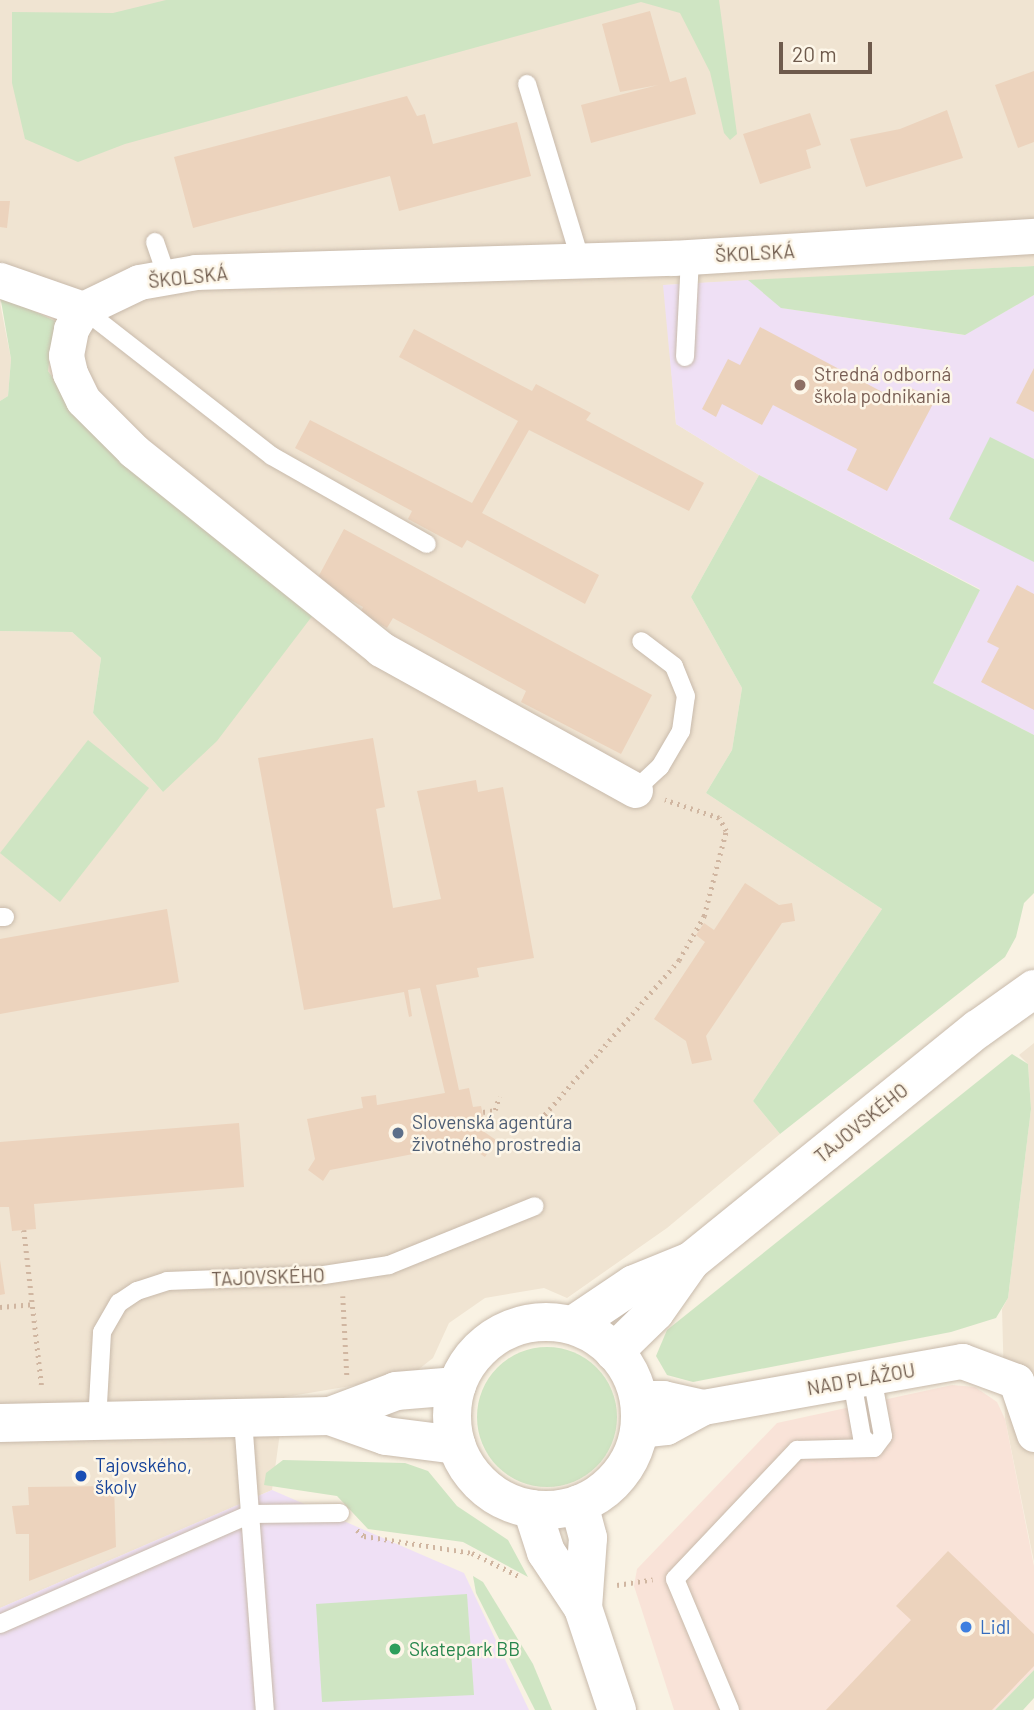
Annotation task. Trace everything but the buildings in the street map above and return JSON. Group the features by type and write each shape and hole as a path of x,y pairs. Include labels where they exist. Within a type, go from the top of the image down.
{"main road":[{"name":"TAJOVSKÉHO","path":"614,1352 655,1312 691,1261 978,1029 1034,989"},
{"name":"TAJOVSKÉHO","path":"573,1325 634,1284 691,1261"},
{"path":"537,1323 573,1325 614,1352 630,1375 638,1414 619,1474 579,1504 532,1509 489,1491 472,1475 456,1445 452,1415 457,1386 470,1361 503,1332 537,1323"},
{"path":"0,1423 243,1420 330,1416 396,1391 457,1386"},
{"path":"330,1416 386,1436 456,1445"},
{"path":"579,1504 588,1538 583,1608"},
{"path":"532,1509 546,1552 583,1608 617,1710"}],"street":[{"name":"ŠKOLSKÁ","path":"83,309 139,282 167,276 690,257 1034,236"},
{"path":"0,280 83,309 71,329 66,355 70,373 83,400 134,451 381,649 635,790"},
{"name":"NAD PLÁŽOU","path":"638,1414 666,1427 702,1407 962,1361 1025,1373 1034,1434"}],"lane":[{"path":"527,84 581,262"},
{"path":"155,242 167,276"},
{"path":"685,356 690,257"},
{"path":"83,309 272,456 427,544"},
{"path":"635,790 660,767 681,731 686,696 674,666 641,641"},
{"name":"TAJOVSKÉHO","path":"97,1422 102,1332 119,1303 137,1291 167,1281 341,1273 389,1265 535,1206"},
{"path":"730,1710 675,1578 797,1450 874,1448 883,1436 862,1379"},
{"path":"243,1420 265,1710"},
{"path":"0,1624 250,1514 340,1513"}],"path":[{"path":"540,1121 679,960 704,916 726,831 719,818 635,790"},
{"path":"483,1112 495,1110 499,1097"},
{"path":"24,1230 42,1388"},
{"path":"341,1273 348,1376"},
{"path":"0,1307 32,1304"},
{"path":"340,1513 364,1536 472,1553 528,1582"},
{"path":"617,1585 635,1580"}],"shaded area":[{"path":"0,0 1034,0 1034,266 664,285 676,424 759,475 691,597 742,688 732,750 706,793 882,909 753,1101 780,1134 667,1228 567,1298 544,1288 485,1298 449,1323 433,1358 410,1376 285,1397 272,1490 0,1608 0,631 72,632 101,658 93,713 163,792 76,411 48,371 55,321 0,295"},
{"path":"748,280 782,308 964,335 1034,295 1034,735 933,683 980,589 759,475 676,424 663,285"},
{"path":"0,303 11,359 8,396 0,401"},
{"path":"1034,1043 1034,1562 1005,1419 1002,1309 1008,1298 1031,1109 1028,1064 1019,1055"},
{"path":"952,1385 975,1387 997,1402 1005,1419 1034,1566 1034,1670 995,1710 674,1710 634,1586 637,1569 777,1423"},
{"path":"272,1490 464,1573 529,1710 0,1710 0,1608"}],"green space":[{"path":"166,0 719,0 737,134 730,140 724,133 710,72 680,13 641,2 125,144 78,162 25,139 12,83 12,12 113,13"},
{"path":"1034,266 1034,295 965,335 781,308 748,280"},
{"path":"0,295 55,321 48,371 76,411 313,615 217,741 163,792 93,713 101,658 72,632 0,631 0,401 8,396 11,359"},
{"path":"990,437 1034,459 1034,562 949,519"},
{"path":"759,475 980,590 933,683 1034,735 1034,893 1024,903 1016,937 1005,957 780,1134 753,1101 882,909 706,793 732,750 742,688 691,597"},
{"path":"88,740 149,788 60,902 0,853"},
{"path":"1012,1054 1028,1064 1031,1109 1008,1298 996,1318 951,1332 693,1382 667,1375 656,1356 667,1330"},
{"path":"547,1347 574,1352 597,1367 612,1390 617,1417 612,1444 597,1467 574,1482 547,1487 520,1482 497,1467 482,1444 477,1417 482,1390 497,1367 520,1352"},
{"path":"283,1460 405,1463 428,1471 457,1506 508,1540 528,1577 463,1542 368,1529 337,1496 264,1485 266,1473"},
{"path":"473,1576 483,1582 533,1664 552,1710 535,1710 476,1593"},
{"name":"Skatepark BB","path":"467,1594 474,1695 322,1702 316,1604"},
{"path":"1034,1670 1034,1698 1023,1710 995,1710"}],"place":[{"name":"Stredná odborná škola podnikania","path":"800,385"},
{"name":"Slovenská agentúra životného prostredia","path":"398,1133"},
{"name":"Tajovského, školy","path":"81,1476"},
{"name":"Lidl","path":"966,1627"},
{"name":"Skatepark BB","path":"395,1649"}]}
